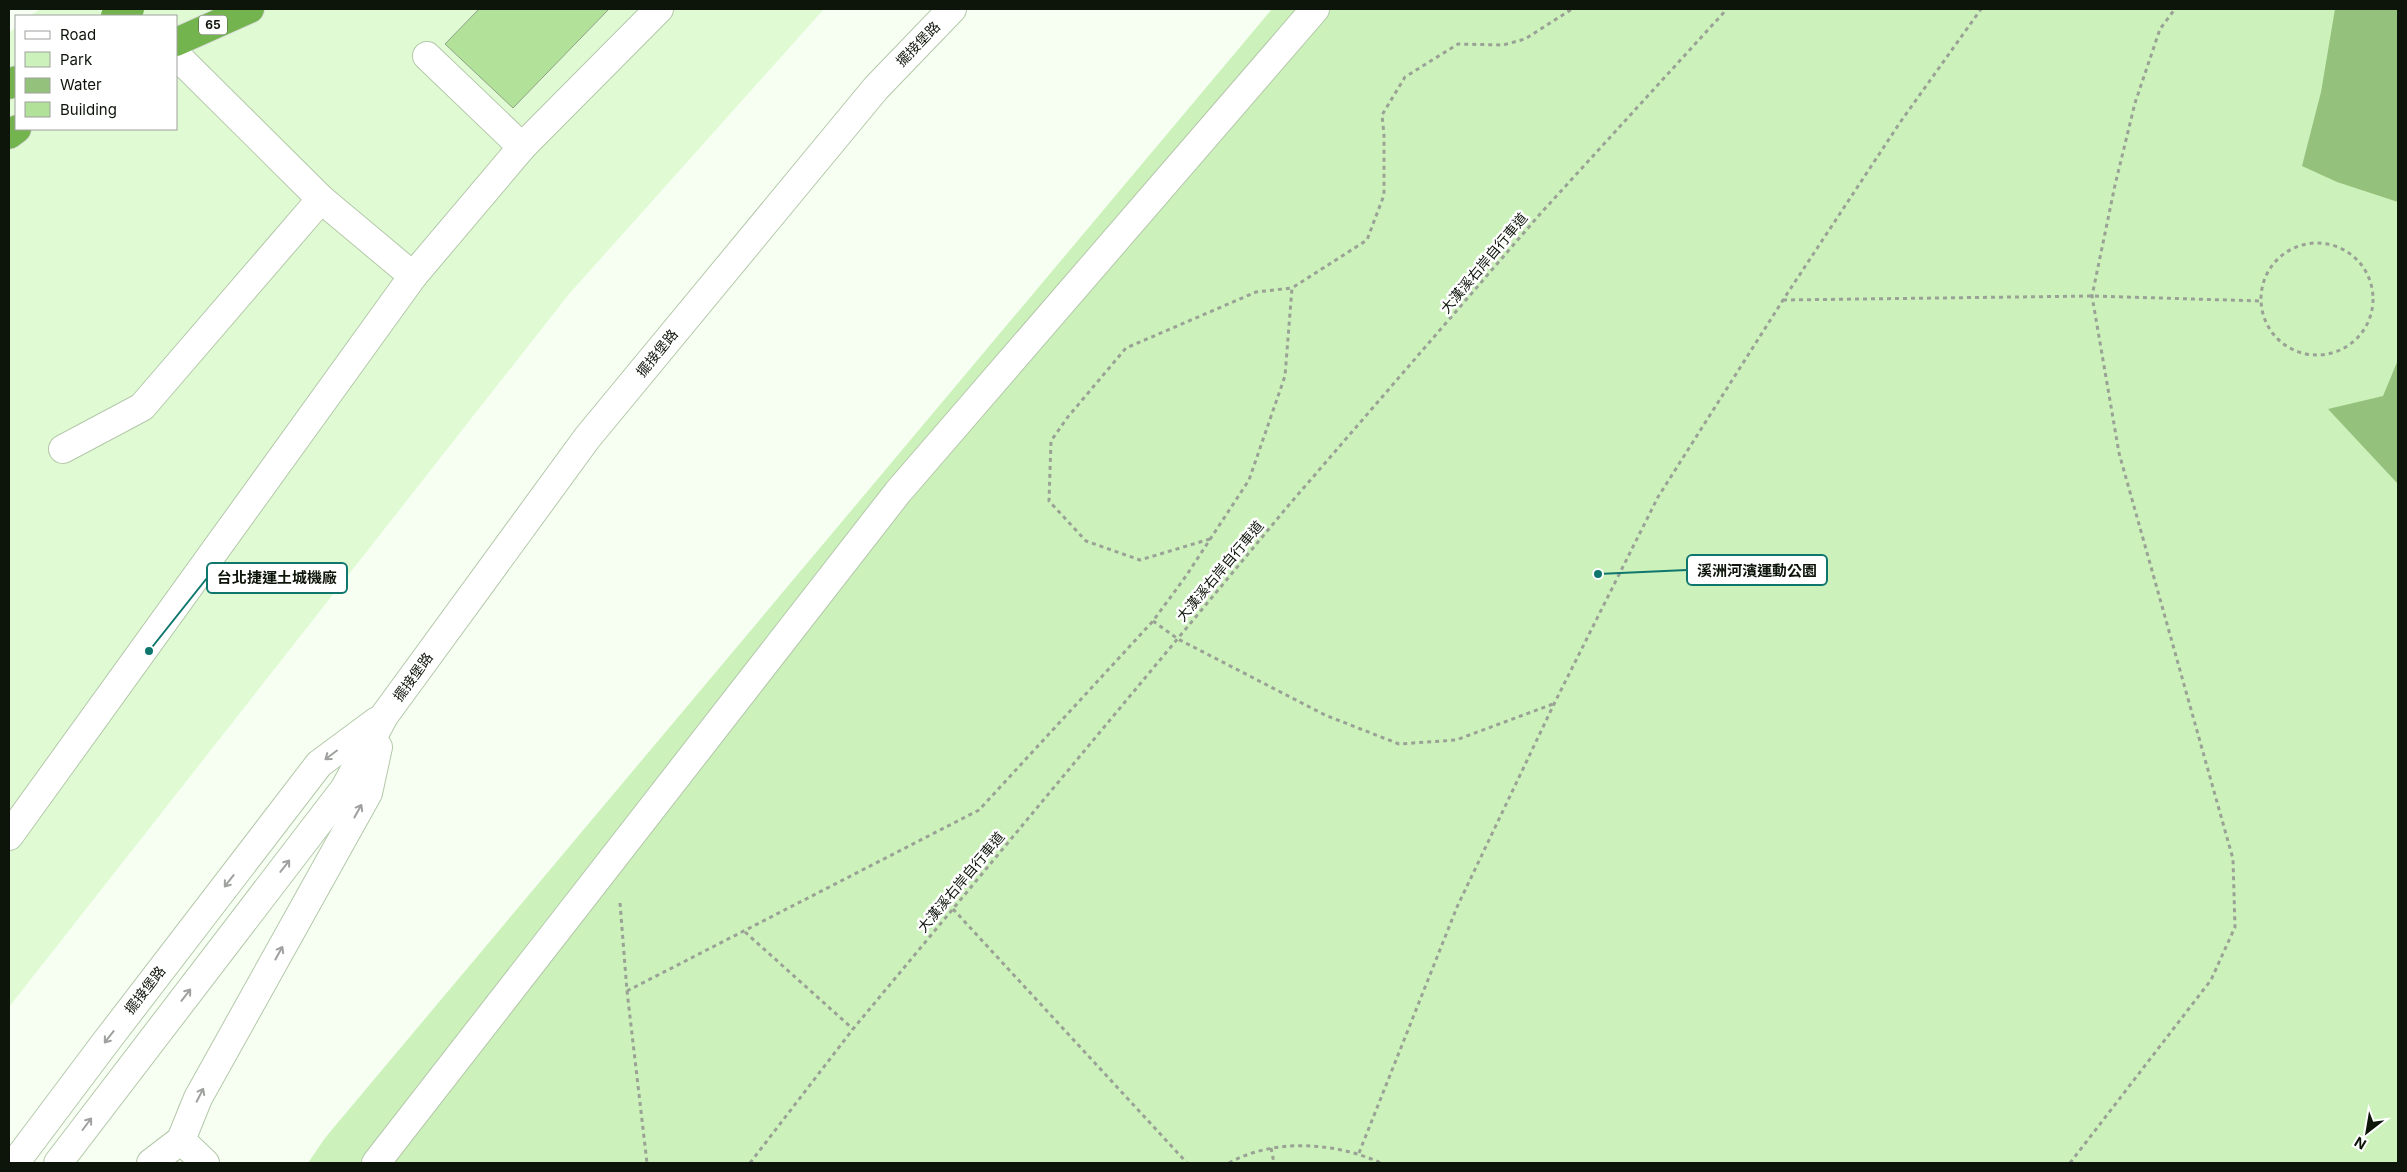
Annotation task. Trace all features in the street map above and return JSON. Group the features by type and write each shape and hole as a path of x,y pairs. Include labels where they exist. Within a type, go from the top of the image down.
{"highway":[{"path":"117,15 130,9"},
{"name":"65","path":"178,41 250,9"}],"street":[{"path":"9,836 413,276 522,148 659,9"},
{"name":"擺接堡路","path":"58,1163 345,788 384,716 587,438 876,88 952,9"},
{"path":"376,1163 898,492 1315,9"},
{"path":"427,56 522,148"},
{"path":"178,57 321,199 413,276"},
{"path":"63,449 142,407 321,199"},
{"path":"151,1163 181,1140 198,1098 368,793 384,716"},
{"name":"擺接堡路","path":"15,1163 104,1043 319,764 384,716"},
{"path":"181,1140 205,1163"}],"path":[{"path":"1210,539 1140,560 1086,541 1049,501 1051,441 1067,418 1126,348 1256,292 1292,288 1367,240 1384,195 1382,115 1405,77 1458,44 1503,45 1525,39 1572,9"},
{"name":"大漢溪右岸自行車道","path":"750,1163 853,1029 1288,506 1541,213 1726,9"},
{"path":"1359,1153 1457,907 1554,704 1658,497 1782,300 1899,124 1981,9"},
{"path":"2070,1163 2211,980 2235,927 2233,859 2119,454 2092,296 2115,185 2135,103 2160,30 2175,9"},
{"path":"2320,243 2338,247 2354,257 2366,271 2372,288 2372,307 2367,324 2356,339 2341,349 2324,354 2305,354 2288,347 2274,334 2264,319 2261,300 2264,282 2271,266 2285,253 2301,245 2320,243"},
{"path":"627,991 979,810 1153,621 1250,480 1285,376 1292,288"},
{"path":"1782,300 2092,296 2261,300"},
{"path":"1153,621 1178,639 1325,715 1399,744 1456,740 1554,704"},
{"path":"620,899 627,991 647,1163"},
{"path":"953,909 1187,1163"},
{"path":"745,932 853,1029"},
{"path":"1229,1163 1271,1148 1316,1145 1359,1153 1381,1163"},
{"path":"1271,1148 1274,1163"}],"shaded area":[{"path":"40,9 824,9 569,294 9,1007 9,33 15,28 15,130 178,130 178,15 31,15"}],"green space":[{"path":"1272,9 2398,9 2398,1163 308,1163 325,1138"}],"water":[{"path":"2335,9 2398,9 2398,202 2337,182 2302,166 2321,92"},
{"path":"2398,360 2398,484 2328,409 2383,396"}],"building":[{"path":"479,9 609,9 513,108 445,44"}],"place":[{"name":"溪洲河濱運動公園","path":"1598,574"},
{"name":"台北捷運土城機廠","path":"149,651"}]}
